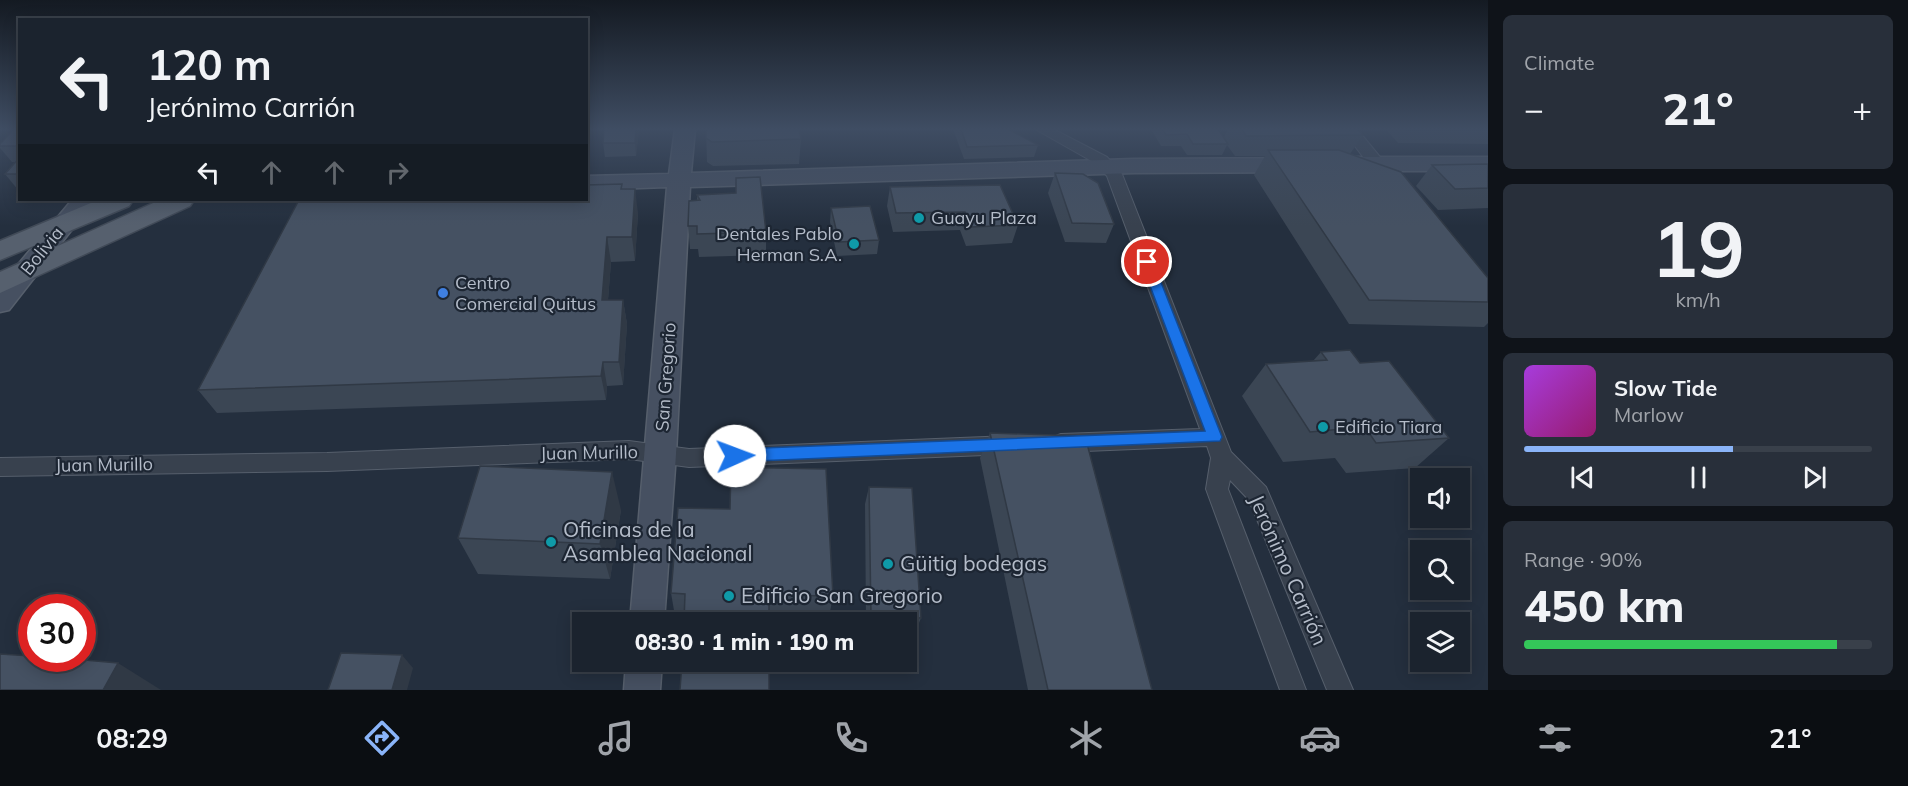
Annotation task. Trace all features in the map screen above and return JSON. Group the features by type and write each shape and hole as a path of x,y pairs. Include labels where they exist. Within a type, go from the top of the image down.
{"main road":[{"path":"0,250 118,201"},
{"path":"0,283 180,201"}],"street":[{"name":"San Gregorio","path":"648,612 681,161"},
{"path":"1102,161 1109,167"},
{"path":"1375,161 1397,190"},
{"path":"588,183 1109,167 1488,164"},
{"name":"Jerónimo Carrión","path":"1109,167 1114,174 1218,448 1258,494 1340,690"},
{"name":"Bolivia","path":"0,303 83,201"},
{"name":"Juan Murillo","path":"0,467 327,462 629,450 689,458 1037,444 1218,448"},
{"name":"Jerónimo Carrión","path":"1218,448 1217,489 1293,690"},
{"path":"642,690 643,672"}],"building":[{"path":"16,161 18,161 18,174 5,174"},
{"path":"1276,161 1371,161 1401,172 1488,278 1488,302 1369,300"},
{"path":"1488,164 1488,188 1455,189 1432,165"},
{"path":"1055,173 1083,174 1098,183 1114,224 1072,223"},
{"path":"760,177 766,232 697,234 697,226 688,226 689,201 700,200 697,195 736,193 736,178"},
{"name":"Centro Comercial Quitus","path":"622,184 621,189 635,189 632,237 607,237 602,300 623,300 619,362 603,362 601,376 198,390 298,201 588,201 588,185"},
{"path":"1000,185 1018,225 971,227 965,212 896,213 890,187"},
{"path":"870,206 879,240 839,242 831,208"},
{"path":"1350,350 1360,363 1389,361 1449,438 1376,443 1365,427 1310,432 1266,364 1327,360 1321,352"},
{"path":"990,433 1085,436 1152,690 1048,690"},
{"path":"480,466 612,472 600,544 458,538"},
{"path":"731,467 826,469 833,596 769,595 769,612 684,612 685,594 671,593 678,508 730,509"},
{"name":"Güitig bodegas","path":"869,487 912,488 921,618 917,618 917,612 871,612"},
{"path":"341,653 402,655 392,690 328,690"},
{"path":"0,654 18,655 18,672 96,672 96,661 118,663 103,690 0,690"},
{"name":"Edificio San Gregorio","path":"681,672 769,672 769,690 680,690"}],"place":[{"name":"Guayu Plaza","path":"919,218"},
{"name":"Dentales Pablo Herman S.A.","path":"854,244"},
{"name":"Centro Comercial Quitus","path":"443,293"},
{"name":"Edificio Tiara","path":"1323,427"},
{"name":"Oficinas de la Asamblea Nacional","path":"551,542"},
{"name":"Güitig bodegas","path":"888,564"},
{"name":"Edificio San Gregorio","path":"729,596"}],"route":[{"path":"735,456 1214,437 1147,262"}]}
